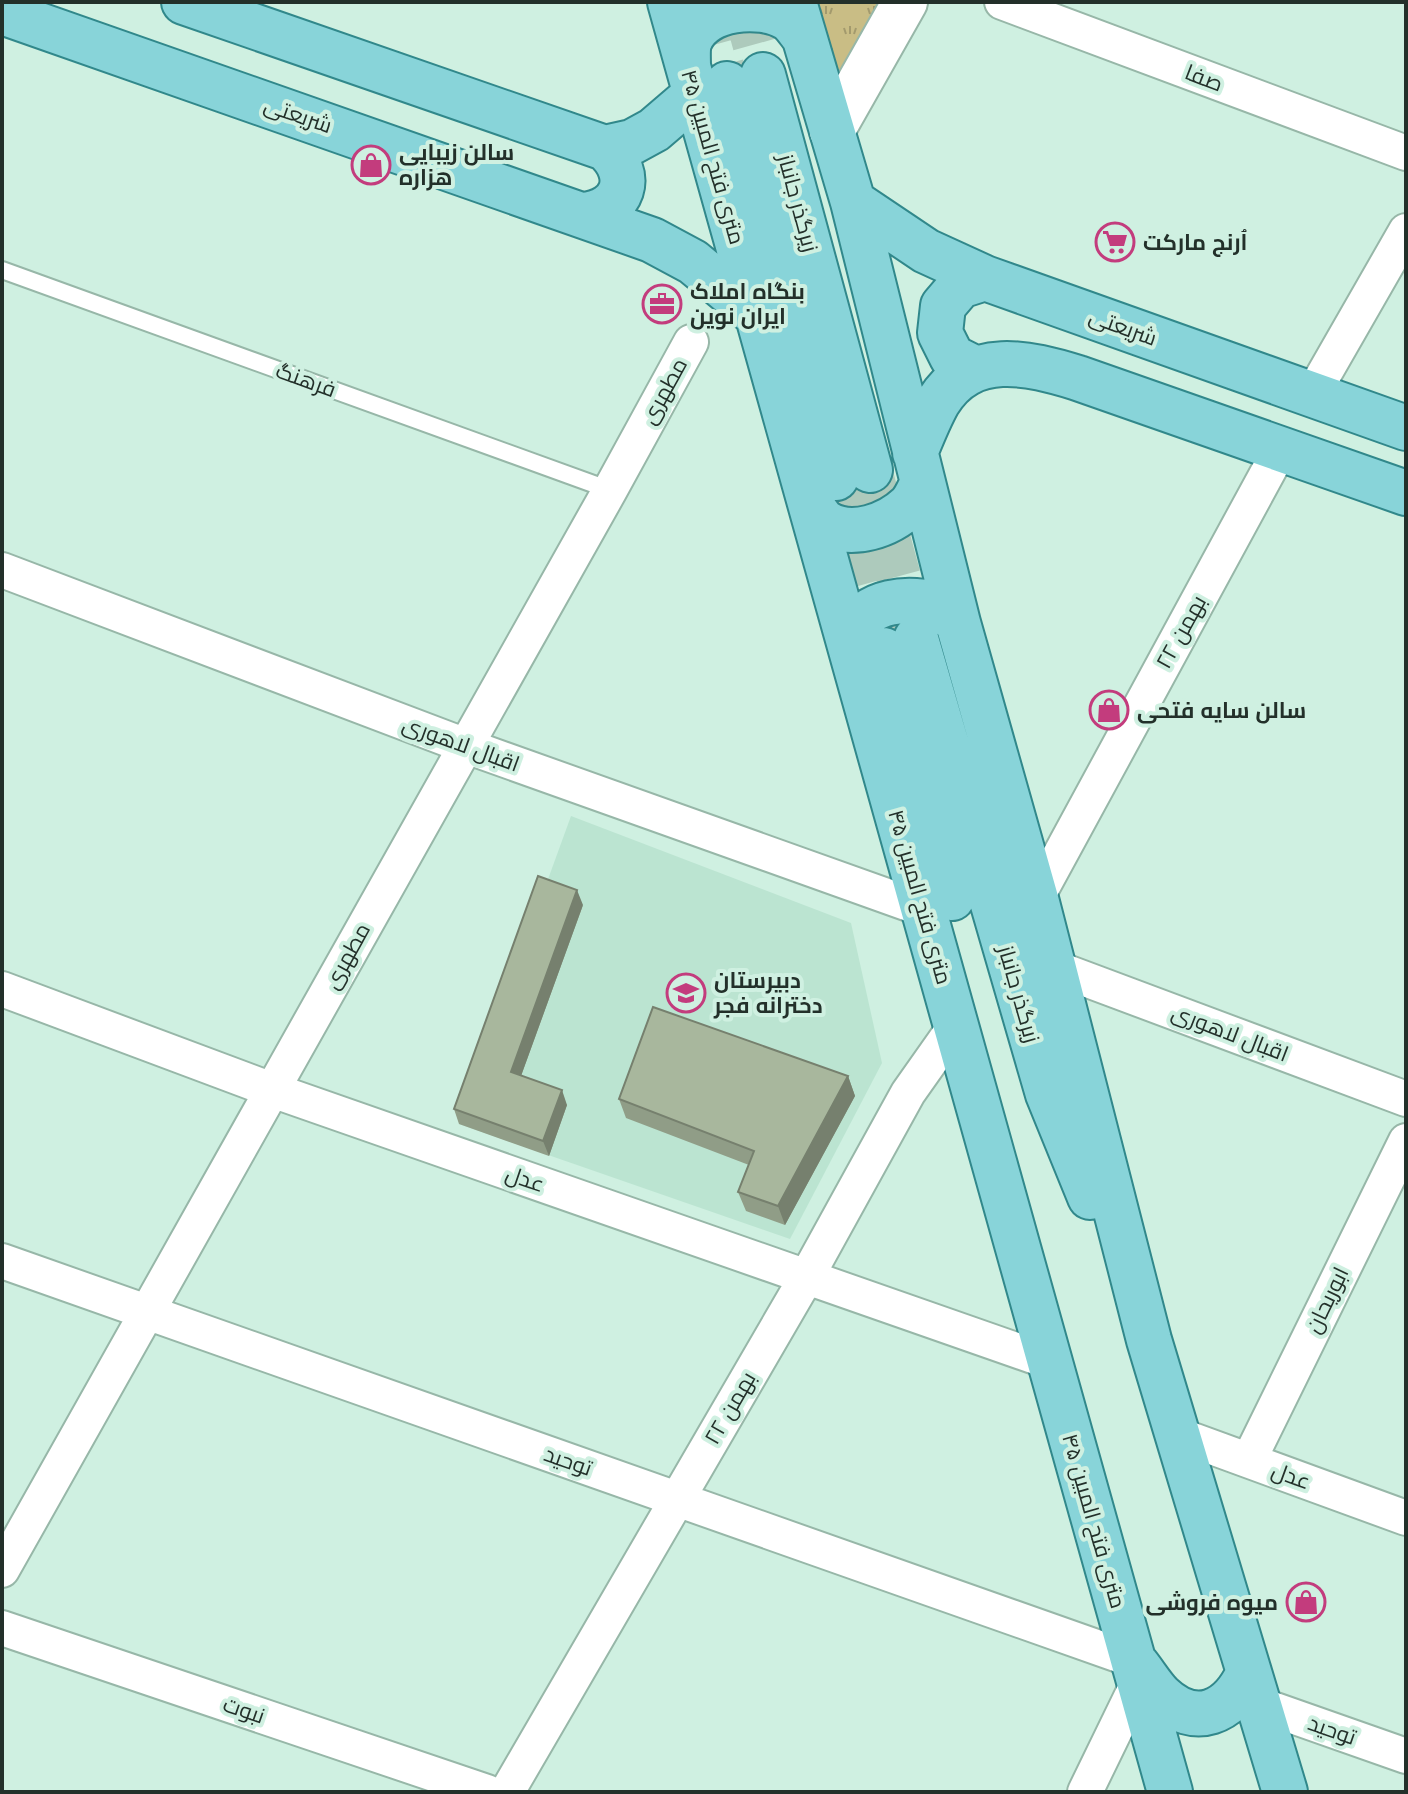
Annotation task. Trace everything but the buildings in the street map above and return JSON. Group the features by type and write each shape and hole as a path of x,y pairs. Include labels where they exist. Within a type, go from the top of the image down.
{"main road":[{"path":"184,2 605,148 616,157 622,170 623,183 619,196 609,207 583,215"},
{"name":"۴۵ متری فتح المبین","path":"670,2 718,79 757,315 839,484 884,647 923,909 1170,1792"},
{"path":"605,148 632,142 654,130 718,79 689,41 699,28 720,15 743,8 767,10 799,20 853,202 958,623 1036,899 1149,1340 1285,1792"},
{"name":"شریعتی","path":"2,12 652,240 693,262 757,315"},
{"name":"زیرگذر جانباز","path":"718,79 839,484"},
{"name":"شریعتی","path":"853,202 926,251 985,278 1406,428"},
{"path":"976,369 952,357 940,333 943,306 960,286 985,278"},
{"path":"839,484 824,522 841,530 867,529 891,520 912,504 939,401 956,381 976,369 991,364 1012,363 1047,369 1406,493"},
{"path":"884,647 854,630 867,613 890,603 915,600 940,607 958,623"},
{"name":"زیرگذر جانباز","path":"884,647 1048,1094 1149,1340"},
{"name":"زیرگذر جانباز","path":"884,647 1008,1103 1050,1362"},
{"path":"1136,1671 1162,1697 1185,1711 1210,1714 1228,1705 1241,1689 1253,1689"}],"street":[{"path":"832,131 905,2"},
{"name":"صفا","path":"1002,2 1406,153"},
{"path":"1312,395 1406,231"},
{"name":"مطهری","path":"2,1570 691,342"},
{"name":"۲۲ بهمن","path":"1036,899 1281,448"},
{"name":"اقبال لاهوری","path":"2,570 466,746 923,909"},
{"name":"اقبال لاهوری","path":"1053,967 1406,1099"},
{"name":"عدل","path":"2,989 272,1090 1050,1362"},
{"name":"۲۲ بهمن","path":"507,1792 806,1278 908,1093 956,1025"},
{"name":"ابوریحان","path":"1249,1460 1406,1141"},
{"name":"توحید","path":"2,1261 677,1499 1136,1671"},
{"name":"عدل","path":"1176,1434 1406,1518"},
{"name":"نبوت","path":"2,1628 487,1792"},
{"path":"1085,1792 1136,1671"},
{"name":"توحید","path":"1253,1689 1406,1756"}],"lane":[{"name":"فرهنگ","path":"2,270 610,490"}],"shaded area":[{"name":"دبیرستان دخترانه فجر","path":"571,816 851,923 882,1063 790,1239 459,1124"}],"green space":[{"path":"810,2 891,2 836,96"}],"tunnel":[{"path":"704,2 727,84"},
{"path":"743,2 763,75"},
{"path":"870,470 915,637"},
{"path":"836,478 883,645"}],"place":[{"name":"سالن زیبایی هزاره","path":"371,165"},
{"name":"اُرنج مارکت","path":"1115,242"},
{"name":"بنگاه املاک ایران نوین","path":"662,304"},
{"name":"سالن سایه فتحی","path":"1109,710"},
{"name":"دبیرستان دخترانه فجر","path":"686,993"},
{"name":"میوه فروشی","path":"1306,1602"}]}
